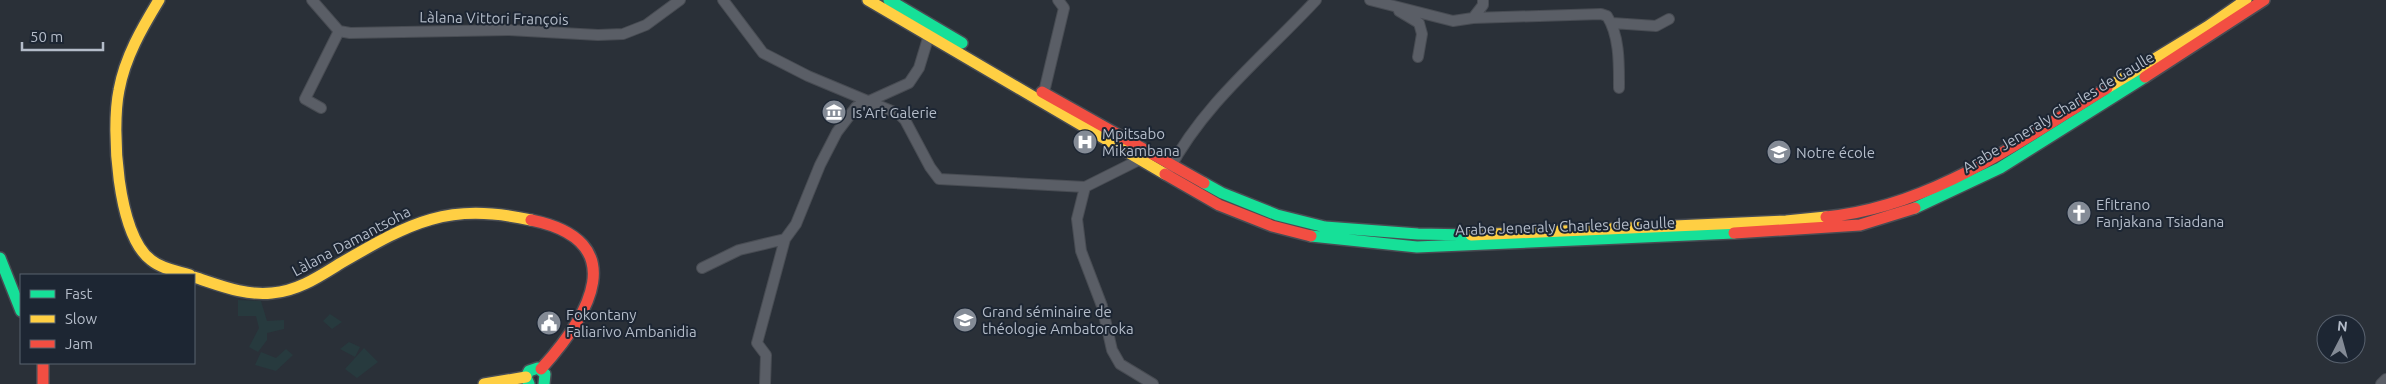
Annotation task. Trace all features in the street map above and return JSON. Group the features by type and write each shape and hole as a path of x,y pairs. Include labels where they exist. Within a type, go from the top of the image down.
{"street":[{"path":"159,0 129,51 120,81 114,120 116,162 127,222 137,246 159,265 187,274"},
{"path":"312,0 339,31 306,99 321,108"},
{"name":"Làlana Vittori François","path":"339,31 350,33 509,30 598,35 623,34 646,25 680,0"},
{"path":"723,0 763,53 808,76 899,114 906,120 930,167 939,178 1085,187 1140,160"},
{"name":"Arabe Jeneraly Charles de Gaulle","path":"889,0 1044,92 1222,193 1276,215 1325,227 1418,234 1786,222 1857,214 1920,195 1998,156 2206,27 2246,0"},
{"path":"1044,92 1064,8 1058,0"},
{"path":"1166,176 1172,164 1216,100 1316,0"},
{"path":"1370,0 1453,21 1473,18 1601,14 1607,16 1612,23 1618,60 1619,88"},
{"path":"1473,18 1483,5 1483,0"},
{"name":"Arabe Jeneraly Charles de Gaulle","path":"875,2 1166,176 1219,205 1272,226 1321,239 1417,247 1674,237 1860,225 1922,206 2000,168 2264,0"},
{"path":"1392,7 1418,23 1422,34 1418,57"},
{"path":"1612,23 1656,26 1668,19"},
{"path":"765,384 766,355 757,343 786,239 803,208 820,165 837,132 856,107 909,83 919,68 929,35"},
{"path":"1085,187 1077,219 1081,251 1102,306 1112,350 1120,364 1153,384"},
{"name":"Làlana Damantsoha","path":"195,277 248,294 287,290 309,282 415,223 449,213 486,213 514,216 557,226 576,235 584,244 594,265 594,279 588,300 563,346 541,369 531,369 527,381"},
{"path":"702,268 739,250 786,239"},
{"path":"0,258 20,308"},
{"path":"43,364 43,384"},
{"path":"541,369 545,374 544,384"},
{"path":"2381,384 2386,379"},
{"path":"484,384 527,381"}],"green space":[{"path":"238,300 261,301 267,321 284,320 284,329 267,333 267,340 258,352 249,347 259,328 256,316 238,316"},
{"path":"330,314 342,322 332,329 323,321"},
{"path":"349,342 360,347 355,357 340,349"},
{"path":"364,348 378,362 357,378 345,369"},
{"path":"286,349 293,355 276,371 255,365 261,352 276,358"}],"traffic: fast":[{"path":"889,0 962,43"},
{"path":"1915,208 2000,168 2145,77"},
{"path":"1204,183 1222,193 1277,215 1325,227 1418,234 1471,235"},
{"path":"1311,236 1417,247 1734,233"},
{"path":"0,258 20,308"},
{"path":"529,384 526,377 529,371 538,368 545,374 544,384"}],"traffic: slow":[{"path":"159,0 140,32 130,54 119,90 116,130 119,180 124,206 140,247 151,260 160,266 187,274"},
{"path":"868,0 1165,174"},
{"path":"2107,88 2207,27 2246,0"},
{"path":"195,277 252,293 282,292 317,278 389,236 431,219 476,213 531,220"},
{"path":"1471,235 1786,221 1826,217"},
{"path":"484,384 526,377"}],"traffic: jam":[{"path":"2145,77 2264,0"},
{"path":"1826,217 1865,211 1902,200 1938,186 2007,150 2107,88"},
{"path":"1042,92 1204,183"},
{"path":"1165,174 1219,205 1272,226 1311,236"},
{"path":"1734,233 1860,225 1915,208"},
{"path":"531,220 563,230 583,245 592,262 593,283 586,304 559,348 541,369"},
{"path":"43,364 43,384"}],"place":[{"name":"Is'Art Galerie","path":"834,112"},
{"name":"Mpitsabo Mikambana","path":"1085,142"},
{"name":"Notre école","path":"1779,152"},
{"name":"Efitrano Fanjakana Tsiadana","path":"2079,213"},
{"name":"Grand séminaire de théologie Ambatoroka","path":"965,320"},
{"name":"Fokontany Faliarivo Ambanidia","path":"549,323"}]}
